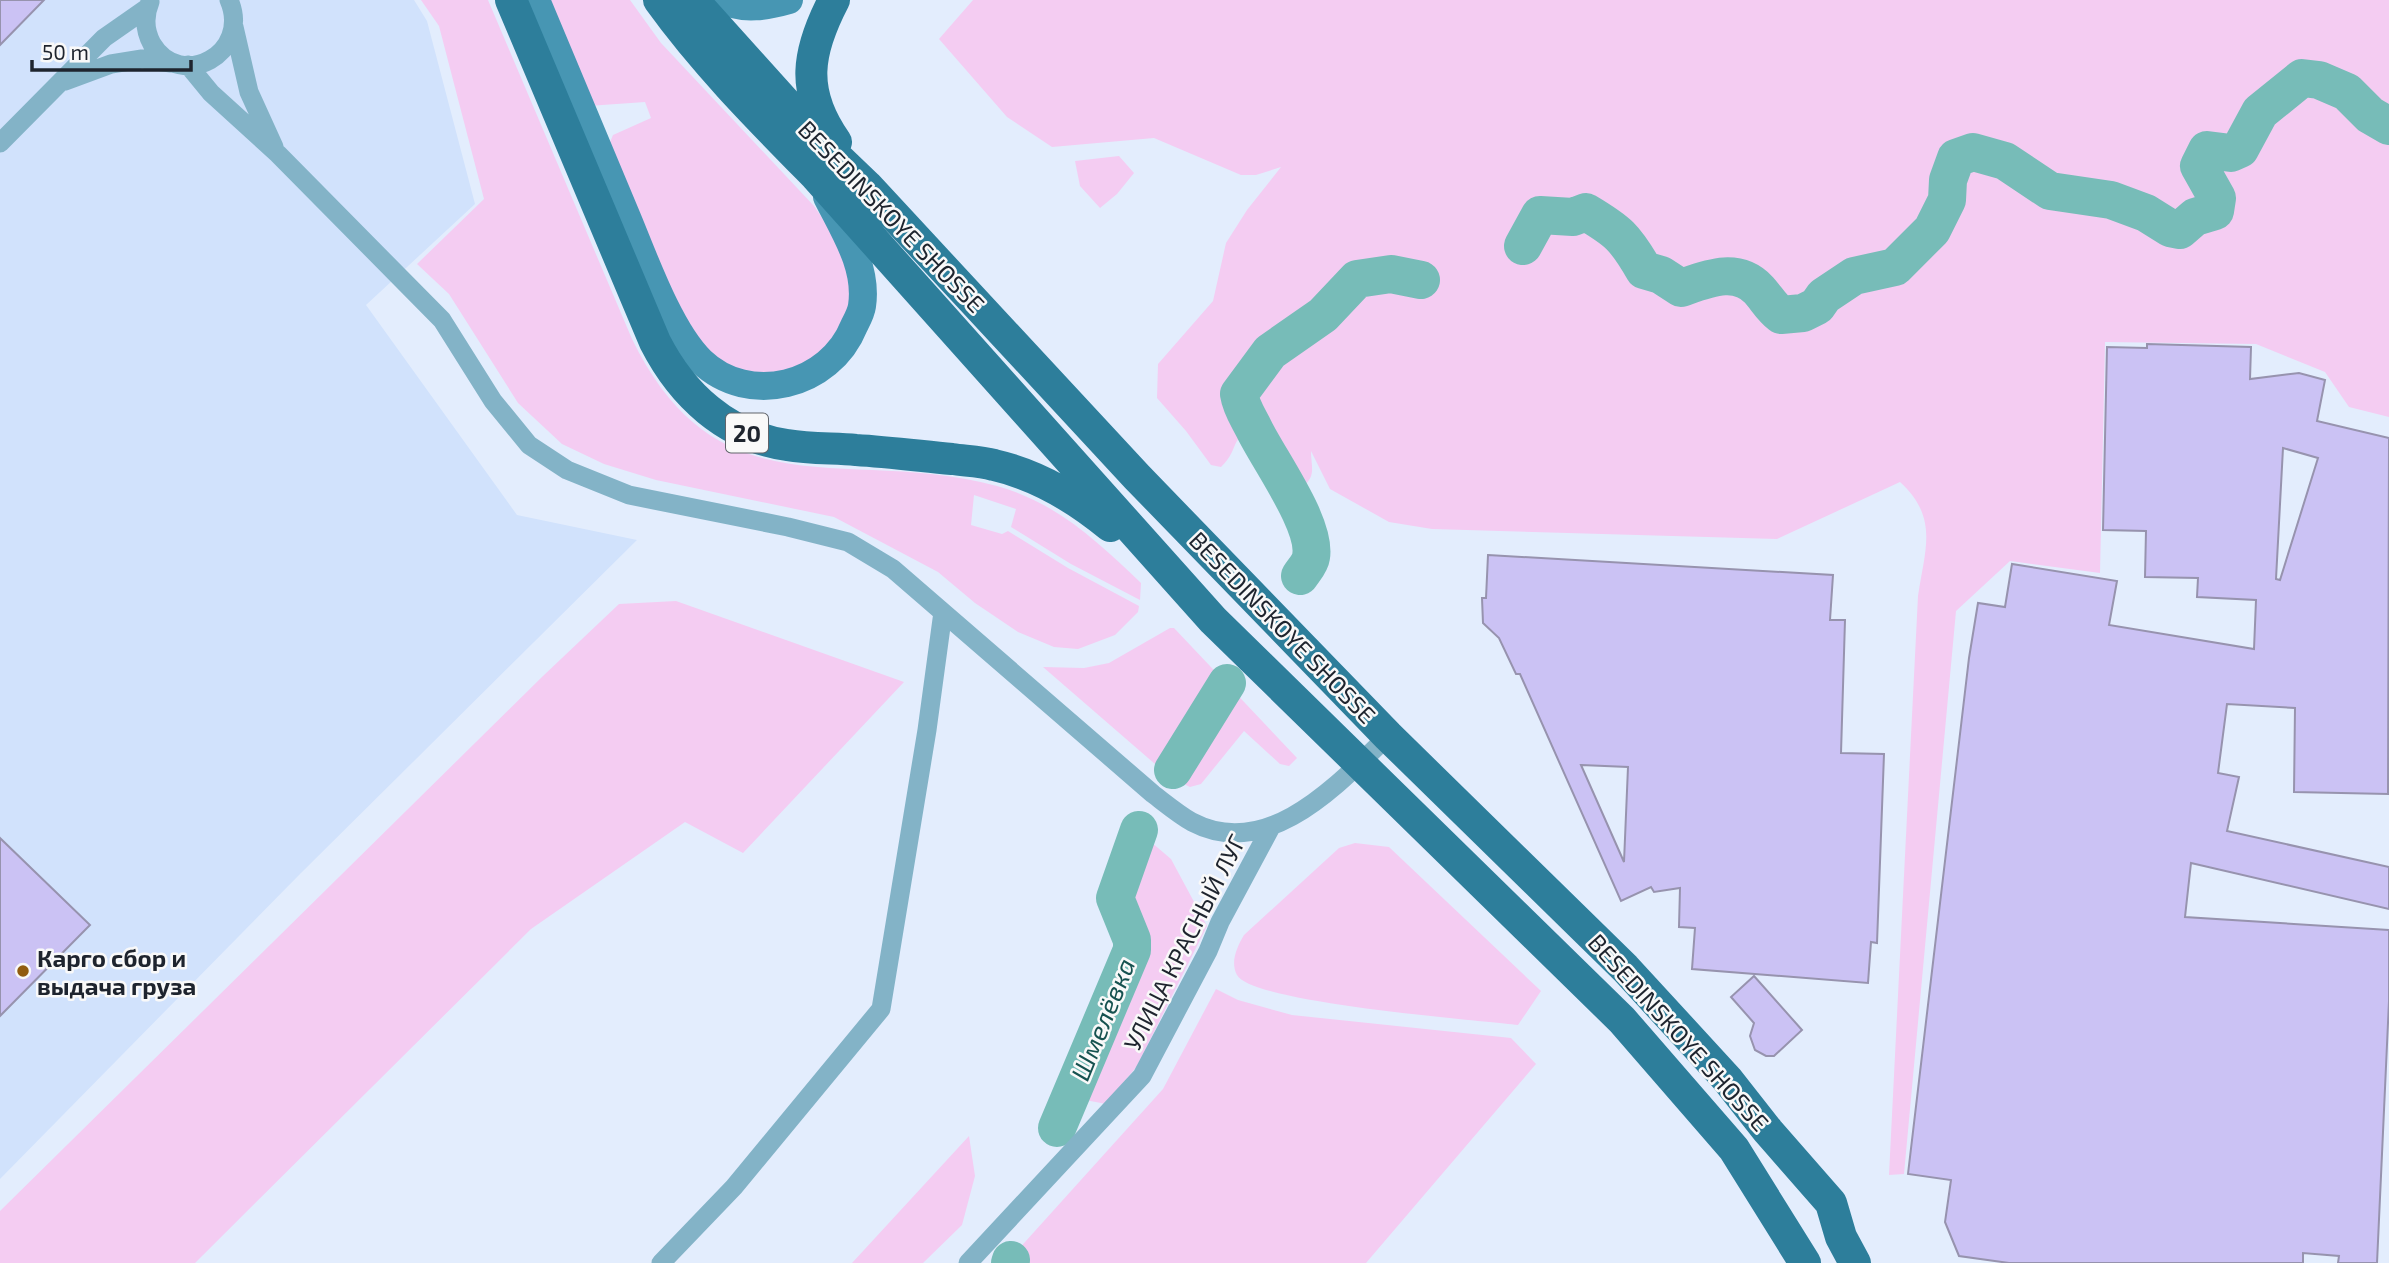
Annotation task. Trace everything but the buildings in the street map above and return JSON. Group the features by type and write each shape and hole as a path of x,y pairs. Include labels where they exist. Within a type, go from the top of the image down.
{"main road":[{"name":"20","path":"511,0 655,342 666,365 695,400 717,418 747,433 786,445 993,464 1040,480 1087,507 1201,606"},
{"name":"BESEDINSKOYE SHOSSE","path":"659,0 682,31 750,108 816,176 1201,606 1622,1020 1734,1149 1805,1263"},
{"name":"BESEDINSKOYE SHOSSE","path":"693,0 819,140 867,186 1138,477 1388,736 1625,968 1727,1079 1831,1203 1841,1237 1855,1263"},
{"path":"834,0 820,28 811,59 814,96 829,132 867,186"}],"street":[{"path":"229,0 249,92 278,154"},
{"path":"536,0 658,291 687,346 702,362 720,375 755,387 788,384 821,370 847,344 862,307 861,267 816,176"},
{"path":"723,0 732,5 766,6 789,0"},
{"path":"149,4 145,22 148,37 156,50 167,59 185,65 211,93 278,154 442,320 493,401 529,445 567,470 629,495 848,542 893,569 1153,794 1193,822 1221,831 1272,827 1335,787 1388,736"},
{"path":"0,143 104,38 149,4"},
{"path":"60,83 111,64 142,59 185,65 201,64 223,51 234,27"},
{"path":"661,1263 734,1187 881,1009 927,730 943,612"},
{"name":"УЛИЦА КРАСНЫЙ ЛУГ","path":"968,1263 1142,1076 1208,951 1220,922 1272,827"}],"shaded area":[{"path":"0,0 414,0 427,21 475,204 366,305 517,515 637,540 300,874 0,1179"},
{"path":"421,0 488,0 632,339 666,395 705,431 746,453 790,464 942,475 1018,493 1057,513 1109,553 1141,583 1140,600 1071,564 1011,527 1016,509 974,495 971,525 1002,534 1008,531 1068,568 1139,606 1138,612 1115,635 1078,649 1054,647 1018,632 975,603 938,572 834,517 656,480 604,464 562,444 518,403 449,294 417,264 484,199 439,26"},
{"path":"544,0 630,0 661,43 814,206 842,247 853,285 848,316 815,360 757,379 700,350 606,152 613,135 651,118 645,102 588,106"},
{"path":"973,0 2389,0 2389,417 2349,407 2325,372 2256,344 2105,342 2100,573 2010,561 1956,611 1904,1174 1889,1175 1918,596 1926,549 1925,521 1912,495 1900,482 1777,539 1432,529 1389,522 1330,489 1311,451 1311,476 1301,488 1296,486 1263,431 1244,434 1221,467 1211,465 1157,398 1158,364 1213,301 1226,243 1247,210 1281,167 1256,175 1241,175 1154,138 1052,147 1007,117 939,39"},
{"path":"1119,156 1134,173 1117,194 1100,208 1080,186 1075,161"},
{"path":"676,601 904,682 743,853 685,822 531,929 195,1263 0,1263 0,1211 543,676 619,604"},
{"path":"1174,628 1297,758 1289,766 1280,764 1244,731 1201,784 1190,787 1170,777 1043,667 1084,668 1109,663"},
{"path":"1151,842 1171,859 1207,926 1137,1066 1106,1104 1075,1098 1139,945 1123,905"},
{"path":"1355,843 1389,847 1541,991 1518,1025 1322,1002 1252,985 1237,975 1234,960 1244,935 1339,848"},
{"path":"1216,989 1238,1000 1292,1015 1511,1038 1536,1064 1366,1263 1006,1263 1163,1089"},
{"path":"969,1136 975,1176 962,1225 923,1263 852,1263"}],"waterway":[{"name":"Шмелёвка","path":"1523,246 1540,215 1573,217 1586,212 1620,236 1644,270 1661,275 1681,288 1701,281 1732,276 1741,278 1759,290 1781,315 1803,313 1817,306 1824,296 1854,276 1895,267 1932,230 1947,200 1948,180 1956,158 1973,152 2005,161 2050,191 2111,200 2146,213 2170,228 2180,230 2195,217 2215,211 2217,198 2199,166 2207,150 2231,153 2240,149 2260,112 2302,78 2319,80 2347,92 2370,115 2389,126"},
{"name":"Шмелёвка","path":"1300,576 1311,557 1307,528 1245,412 1239,394 1270,352 1323,315 1357,279 1391,274 1421,280"},
{"name":"Шмелёвка","path":"1173,770 1227,683"},
{"name":"Шмелёвка","path":"1057,1128 1132,950 1132,940 1115,898 1139,830"}],"place":[{"name":"Карго сбор и выдача груза","path":"23,971"}]}
